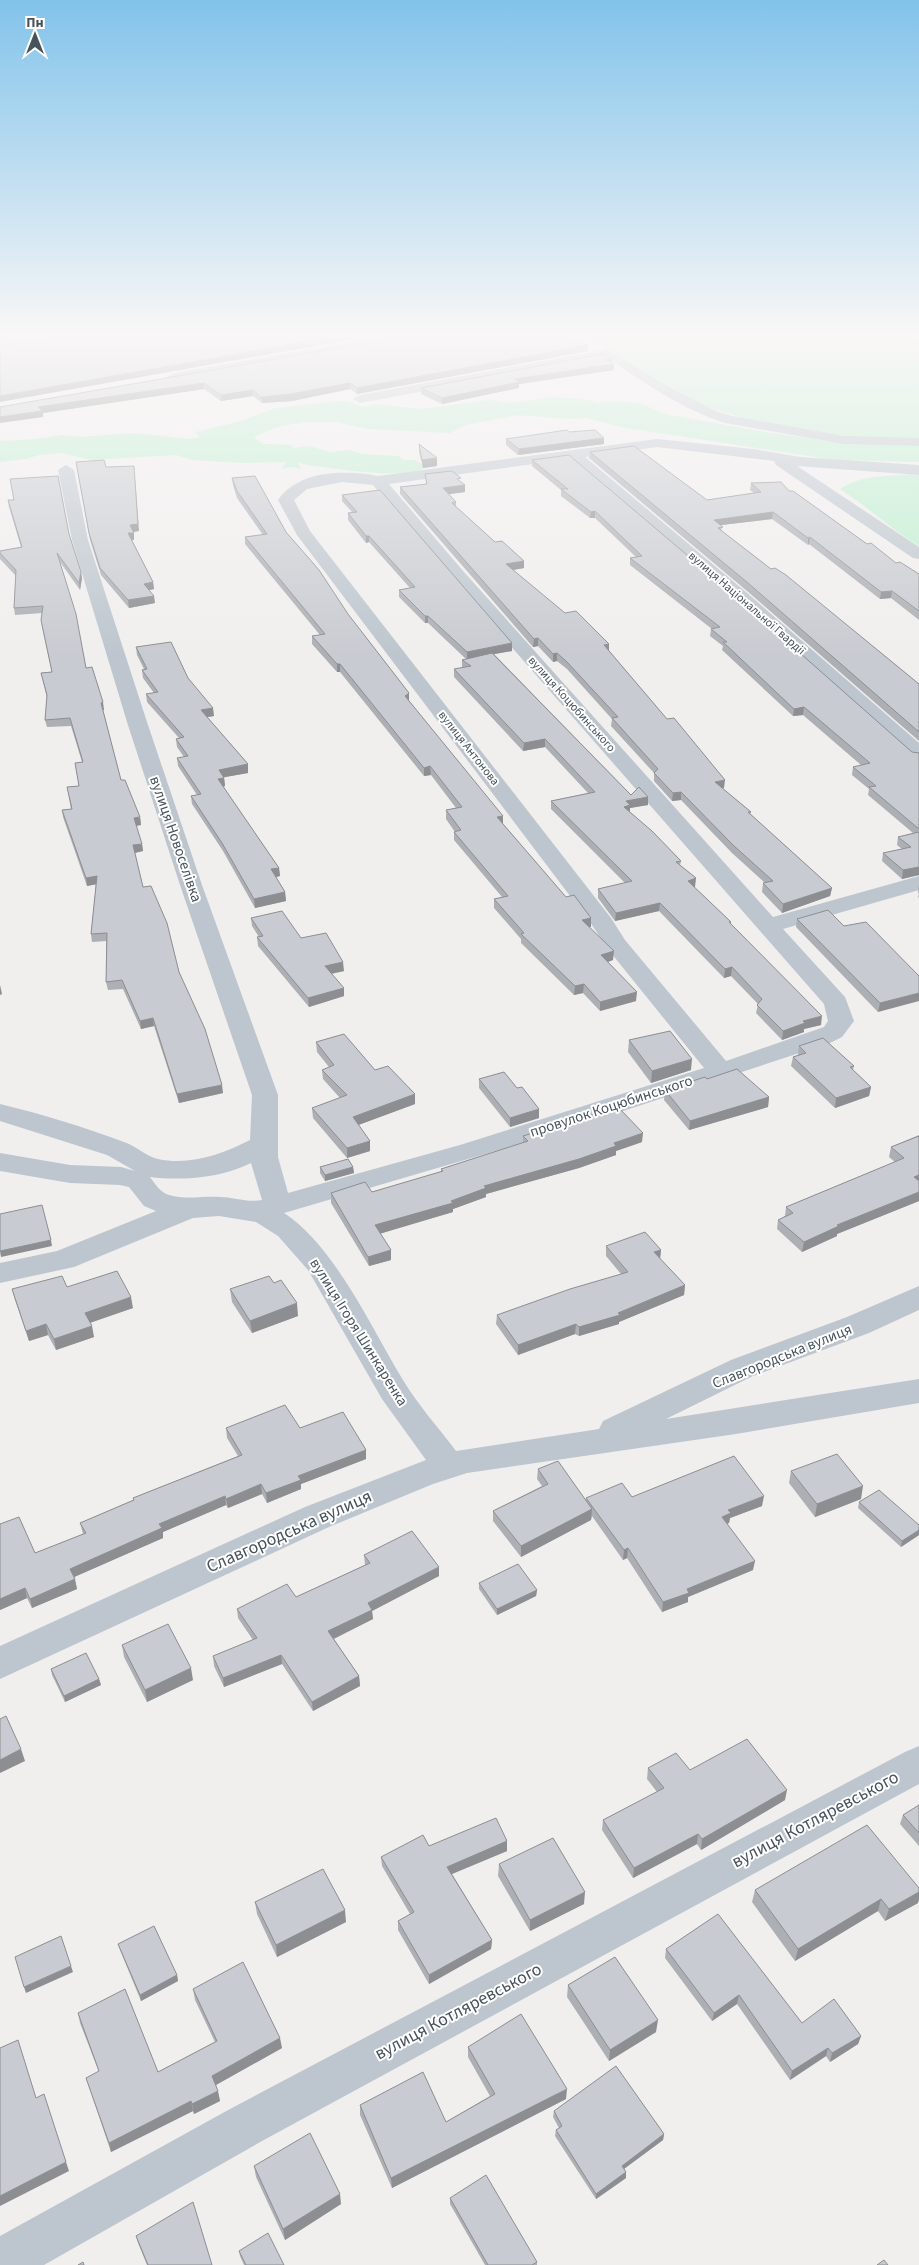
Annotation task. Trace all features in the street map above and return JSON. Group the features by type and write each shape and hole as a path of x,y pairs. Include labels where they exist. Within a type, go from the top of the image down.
{"street":[{"path":"378,481 652,443"},
{"path":"663,443 771,455 800,462 916,471"},
{"name":"вулиця Національної Гвардії","path":"572,454 740,596 919,754"},
{"path":"771,455 839,485 919,554"},
{"name":"вулиця Новоселівка","path":"66,470 80,540 137,722 194,894 265,1095 268,1110 264,1144 268,1179 267,1208"},
{"path":"839,485 916,471"},
{"name":"вулиця Антонова","path":"378,481 344,477 319,481 296,489 287,496 286,502 303,532 602,923 615,943 720,1071"},
{"name":"вулиця Коцюбинського","path":"378,481 504,630 594,728 767,926"},
{"path":"767,926 919,883"},
{"name":"провулок Коцюбинського","path":"267,1208 472,1150 821,1038 833,1032 841,1021 836,1002 767,926"},
{"path":"0,1112 104,1144 152,1168"},
{"path":"98,1175 152,1168 178,1169 218,1165 236,1159 264,1144"},
{"path":"0,1162 70,1174 121,1176 139,1181 148,1196 159,1202 203,1206"},
{"name":"вулиця Ігоря Шинкаренка","path":"0,1274 63,1260 114,1241 179,1212 203,1206 267,1208 266,1214 288,1229 319,1264 393,1391 448,1466"},
{"name":"Славгородська вулиця","path":"591,1442 742,1368 858,1325 919,1296"},
{"name":"Славгородська вулиця","path":"0,1663 316,1517 422,1474 467,1460 736,1422 919,1391"},
{"name":"вулиця Котляревського","path":"0,2263 246,2125 919,1764"}],"green space":[{"path":"0,443 261,443 291,445 294,448 309,446 330,452 349,450 362,454 399,456 403,460 414,460 427,466 418,471 386,473 298,463 301,469 291,467 281,469 286,462 243,463 192,460 176,455 91,460 62,453 0,462"},
{"path":"722,443 842,443 919,446 919,462 836,460"},
{"path":"919,474 919,546 840,489 868,478"}],"building":[{"path":"511,443 568,443 519,449"},
{"path":"419,444 437,458 422,460"},
{"path":"634,446 707,500 761,492 751,483 781,482 789,491 793,491 867,544 871,543 896,563 900,562 919,574 919,611 892,591 881,592 810,537 808,538 773,512 714,520 723,527 718,528 771,569 775,568 786,575 919,684 919,732 748,583 590,452"},
{"path":"569,455 733,594 912,752 919,753 919,829 869,787 876,786 853,767 870,763 804,707 794,709 723,642 727,642 711,629 720,627 630,558 642,556 595,511 591,512 561,489 568,489 532,460"},
{"path":"104,460 106,467 134,466 138,524 130,525 134,533 128,533 153,582 144,584 154,596 128,600 100,568 89,533 76,462"},
{"path":"452,471 461,478 457,479 465,485 443,488 456,502 452,503 495,542 502,541 524,561 506,564 565,613 576,611 609,644 604,645 667,719 674,718 725,780 715,782 751,812 748,812 832,888 783,904 763,883 773,881 733,845 681,792 673,793 654,773 658,769 612,718 618,717 567,662 557,653 553,654 538,638 534,639 400,487 427,484 425,474"},
{"path":"58,476 69,534 81,572 79,583 57,553 76,614 86,668 92,667 103,702 101,703 121,780 125,780 140,817 134,818 142,844 133,845 143,887 151,886 167,923 179,972 205,1029 222,1085 177,1094 153,1018 140,1021 122,980 106,982 107,933 91,934 97,876 86,878 62,810 72,809 67,787 79,786 75,763 83,762 70,718 45,720 47,695 41,673 52,672 41,620 43,606 14,608 16,570 0,553 0,551 22,547 8,500 14,500 10,479"},
{"path":"255,476 286,532 319,570 348,614 409,693 405,696 503,816 497,817 566,897 574,895 591,918 582,920 614,951 601,955 637,992 600,1002 584,984 575,986 521,934 524,933 494,899 508,896 454,832 461,830 446,810 462,807 430,766 424,768 340,664 337,664 312,636 325,634 245,537 267,534 237,491 232,478"},
{"path":"380,490 512,643 467,652 428,616 425,616 399,590 415,587 369,536 366,536 348,513 357,512 342,495"},
{"path":"171,642 188,678 213,708 201,710 248,764 219,770 224,778 218,779 279,868 271,869 285,892 254,899 222,843 191,796 201,794 177,758 188,756 176,739 184,737 146,694 158,692 142,670 147,669 136,647"},
{"path":"492,653 631,795 639,787 648,797 626,801 630,805 624,807 652,831 681,861 676,862 696,878 688,881 731,922 729,922 822,1016 803,1021 805,1023 783,1031 757,1005 762,999 732,967 725,969 660,903 616,913 598,889 632,881 551,801 595,792 545,739 524,743 454,669 471,666 462,660"},
{"path":"919,832 919,867 903,870 883,853 911,847 898,837"},
{"path":"828,910 844,926 866,922 919,976 919,993 880,1003 797,919"},
{"path":"282,911 301,938 326,933 343,962 325,966 344,988 308,998 257,937 263,936 251,918"},
{"path":"670,1031 692,1059 652,1071 629,1040"},
{"path":"344,1034 375,1070 388,1066 415,1094 353,1117 370,1141 347,1148 312,1108 347,1095 322,1070 334,1065 316,1042"},
{"path":"823,1038 854,1066 850,1067 871,1087 836,1098 793,1057 806,1053 799,1046"},
{"path":"737,1069 769,1097 690,1121 665,1090 705,1077 707,1079"},
{"path":"504,1072 517,1088 522,1087 539,1109 510,1118 479,1079"},
{"path":"618,1107 643,1133 614,1143 616,1146 579,1159 484,1186 486,1188 451,1201 453,1203 375,1225 391,1250 368,1257 331,1193 365,1182 372,1192 443,1171 441,1169 528,1141 523,1136"},
{"path":"919,1136 919,1175 914,1177 919,1181 919,1192 837,1225 839,1226 804,1242 778,1220 793,1213 786,1207 904,1158 891,1147"},
{"path":"348,1159 353,1167 325,1175 320,1167"},
{"path":"42,1205 51,1240 0,1251 0,1214"},
{"path":"645,1232 661,1250 654,1252 685,1285 618,1313 620,1315 579,1327 576,1324 518,1345 497,1315 570,1289 628,1272 606,1246"},
{"path":"117,1271 131,1297 85,1313 92,1326 54,1339 46,1324 26,1331 12,1289 62,1276 67,1287"},
{"path":"269,1276 274,1283 281,1280 297,1303 250,1321 230,1289"},
{"path":"285,1405 300,1428 343,1412 366,1450 298,1476 301,1480 266,1493 261,1484 226,1499 225,1496 159,1524 162,1528 70,1569 75,1579 30,1599 25,1588 0,1599 0,1524 19,1517 35,1553 86,1533 80,1523 134,1500 133,1498 242,1455 226,1428"},
{"path":"837,1454 863,1486 817,1504 791,1471"},
{"path":"734,1456 764,1496 728,1510 731,1513 722,1517 755,1561 687,1589 689,1593 663,1602 628,1548 624,1550 586,1498 622,1483 632,1497"},
{"path":"558,1461 592,1509 521,1546 493,1511 548,1484 538,1469"},
{"path":"879,1490 919,1525 919,1530 902,1541 859,1502"},
{"path":"412,1531 439,1567 368,1603 372,1610 328,1631 359,1676 312,1702 281,1655 223,1678 213,1656 257,1638 237,1609 287,1584 296,1597 370,1563 364,1555"},
{"path":"518,1564 537,1590 497,1609 479,1583"},
{"path":"168,1624 191,1668 145,1690 122,1645"},
{"path":"86,1653 99,1679 64,1696 51,1669"},
{"path":"6,1716 21,1749 0,1760 0,1719"},
{"path":"747,1739 787,1790 702,1839 698,1834 634,1868 603,1820 664,1788 648,1768 676,1753 690,1770"},
{"path":"919,1805 919,1833 903,1815"},
{"path":"496,1818 507,1841 447,1867 492,1940 429,1975 398,1921 414,1912 381,1857 423,1835 429,1846"},
{"path":"867,1825 919,1888 919,1892 889,1909 881,1899 798,1949 755,1890"},
{"path":"553,1838 585,1892 530,1920 499,1864"},
{"path":"323,1869 345,1910 276,1945 255,1902"},
{"path":"718,1914 802,2023 834,1999 861,2036 832,2053 828,2048 792,2071 739,1995 714,2013 666,1949"},
{"path":"154,1926 177,1975 140,1995 118,1944"},
{"path":"61,1936 71,1966 24,1987 15,1957"},
{"path":"615,1957 658,2020 610,2050 568,1985"},
{"path":"243,1962 280,2038 212,2076 218,2091 192,2104 191,2101 109,2143 86,2078 99,2071 78,2013 125,1989 158,2072 217,2041 193,1989"},
{"path":"521,2014 567,2089 391,2178 360,2105 423,2072 446,2122 495,2094 468,2047"},
{"path":"18,2040 36,2098 44,2094 66,2162 0,2196 0,2048"},
{"path":"616,2066 664,2134 622,2166 626,2172 596,2194 556,2130 562,2126 554,2111"},
{"path":"310,2133 340,2194 283,2229 254,2166"},
{"path":"486,2175 537,2262 532,2265 488,2265 450,2198"},
{"path":"193,2202 212,2265 148,2265 136,2236"},
{"path":"268,2233 284,2265 246,2265 239,2251"},
{"path":"884,2260 888,2265 877,2265"}]}
